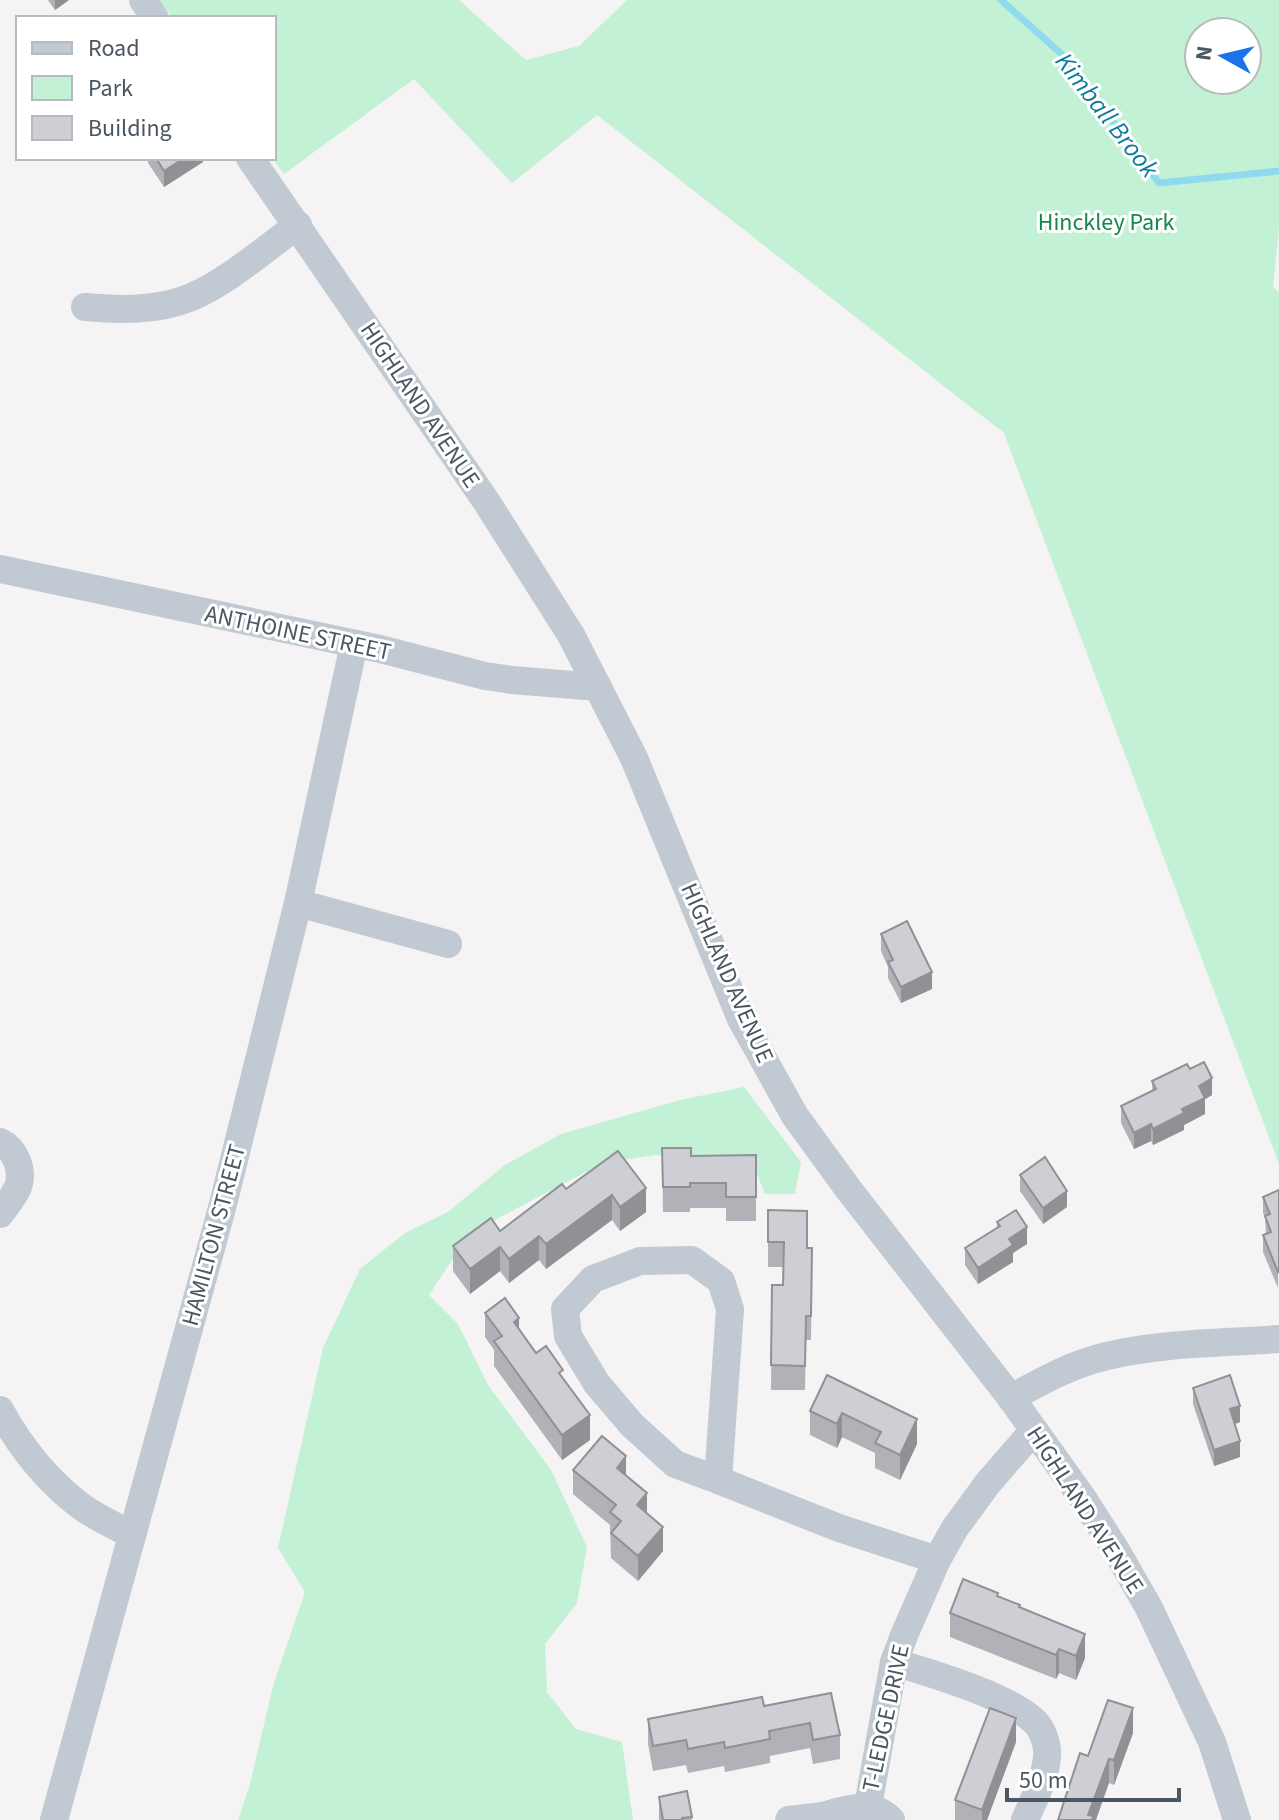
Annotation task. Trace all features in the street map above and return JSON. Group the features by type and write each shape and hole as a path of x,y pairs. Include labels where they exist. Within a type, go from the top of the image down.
{"street":[{"name":"HIGHLAND AVENUE","path":"251,160 486,501 571,635 634,758 741,1019 795,1116 865,1212 1011,1398 1101,1526 1149,1608 1212,1742 1237,1820"},
{"path":"85,307 138,309 189,298 231,273 298,225"},
{"name":"ANTHOINE STREET","path":"0,569 512,680 598,687"},
{"name":"HAMILTON STREET","path":"54,1820 222,1208 298,903 354,644"},
{"path":"298,903 448,944"},
{"path":"0,1142 8,1146 19,1165 19,1185 0,1214"},
{"path":"718,1480 730,1309 721,1281 692,1260 640,1261 593,1279 565,1309 568,1336 597,1384 632,1425 675,1464 839,1528 937,1560"},
{"path":"1011,1398 1053,1375 1107,1356 1279,1339"},
{"path":"0,1410 45,1475 83,1509 132,1535"},
{"name":"T-LEDGE DRIVE","path":"879,1813 894,1662 937,1560 955,1528 1034,1430"},
{"path":"894,1662 964,1685 1018,1710 1036,1723 1045,1739 1047,1757 1025,1820"},
{"path":"789,1820 879,1813"}],"green space":[{"name":"Hinckley Park","path":"160,0 459,0 526,60 579,46 627,0 1279,0 1279,228 1273,286 1279,293 1279,1164 1004,433 597,115 512,183 414,79 284,174 274,160 276,160 276,16 172,16"},
{"path":"744,1087 801,1162 795,1194 765,1194 753,1164 656,1155 603,1163 470,1233 429,1295 458,1324 488,1385 551,1470 587,1547 577,1603 545,1644 547,1692 576,1729 622,1742 633,1820 238,1820 250,1784 273,1686 305,1592 278,1548 323,1348 360,1269 405,1233 448,1212 505,1165 561,1134 680,1100"}],"building":[{"path":"157,160 181,160 164,171"},
{"path":"907,921 932,972 901,987 888,962 893,960 881,934"},
{"path":"1204,1062 1212,1078 1199,1086 1205,1098 1153,1129 1151,1124 1134,1133 1121,1106 1156,1089 1152,1081 1187,1064 1190,1069"},
{"path":"662,1148 691,1148 691,1156 756,1155 756,1197 726,1197 726,1183 663,1187"},
{"path":"618,1151 646,1188 620,1207 612,1195 546,1244 539,1236 509,1259 500,1247 470,1269 453,1246 491,1218 500,1231 562,1184 566,1189"},
{"path":"1045,1157 1067,1191 1043,1208 1020,1175"},
{"path":"1279,1190 1278,1272 1263,1235 1271,1232 1265,1216 1270,1214 1263,1197"},
{"path":"768,1210 807,1211 807,1248 812,1248 811,1316 806,1316 805,1366 771,1365 772,1285 783,1285 784,1242 768,1242"},
{"path":"1016,1210 1027,1227 1009,1239 1013,1245 978,1268 965,1248 1000,1226 997,1222"},
{"path":"505,1298 519,1318 514,1322 536,1353 546,1346 563,1370 559,1373 590,1415 562,1435 494,1341 502,1336 485,1313"},
{"path":"827,1375 917,1419 900,1455 875,1443 881,1432 842,1413 837,1424 810,1411"},
{"path":"1230,1375 1240,1406 1230,1409 1240,1441 1214,1450 1193,1388"},
{"path":"602,1436 626,1456 617,1468 647,1493 637,1505 663,1527 638,1556 611,1533 621,1521 610,1512 616,1505 573,1470"},
{"path":"963,1579 998,1593 997,1596 1019,1607 1085,1634 1076,1656 1059,1649 1056,1655 950,1613"},
{"path":"831,1693 840,1735 813,1740 810,1723 769,1731 770,1739 725,1748 724,1742 688,1749 686,1740 653,1746 648,1719 762,1697 764,1706"},
{"path":"1108,1700 1133,1708 1114,1760 1109,1759 1088,1815 1093,1816 1092,1820 1058,1820 1080,1753 1088,1756"},
{"path":"990,1708 1016,1718 982,1810 955,1800"},
{"path":"687,1791 692,1817 663,1820 659,1797"}],"waterway":[{"name":"Kimball Brook","path":"1001,0 1065,57 1159,183 1279,171"}]}
